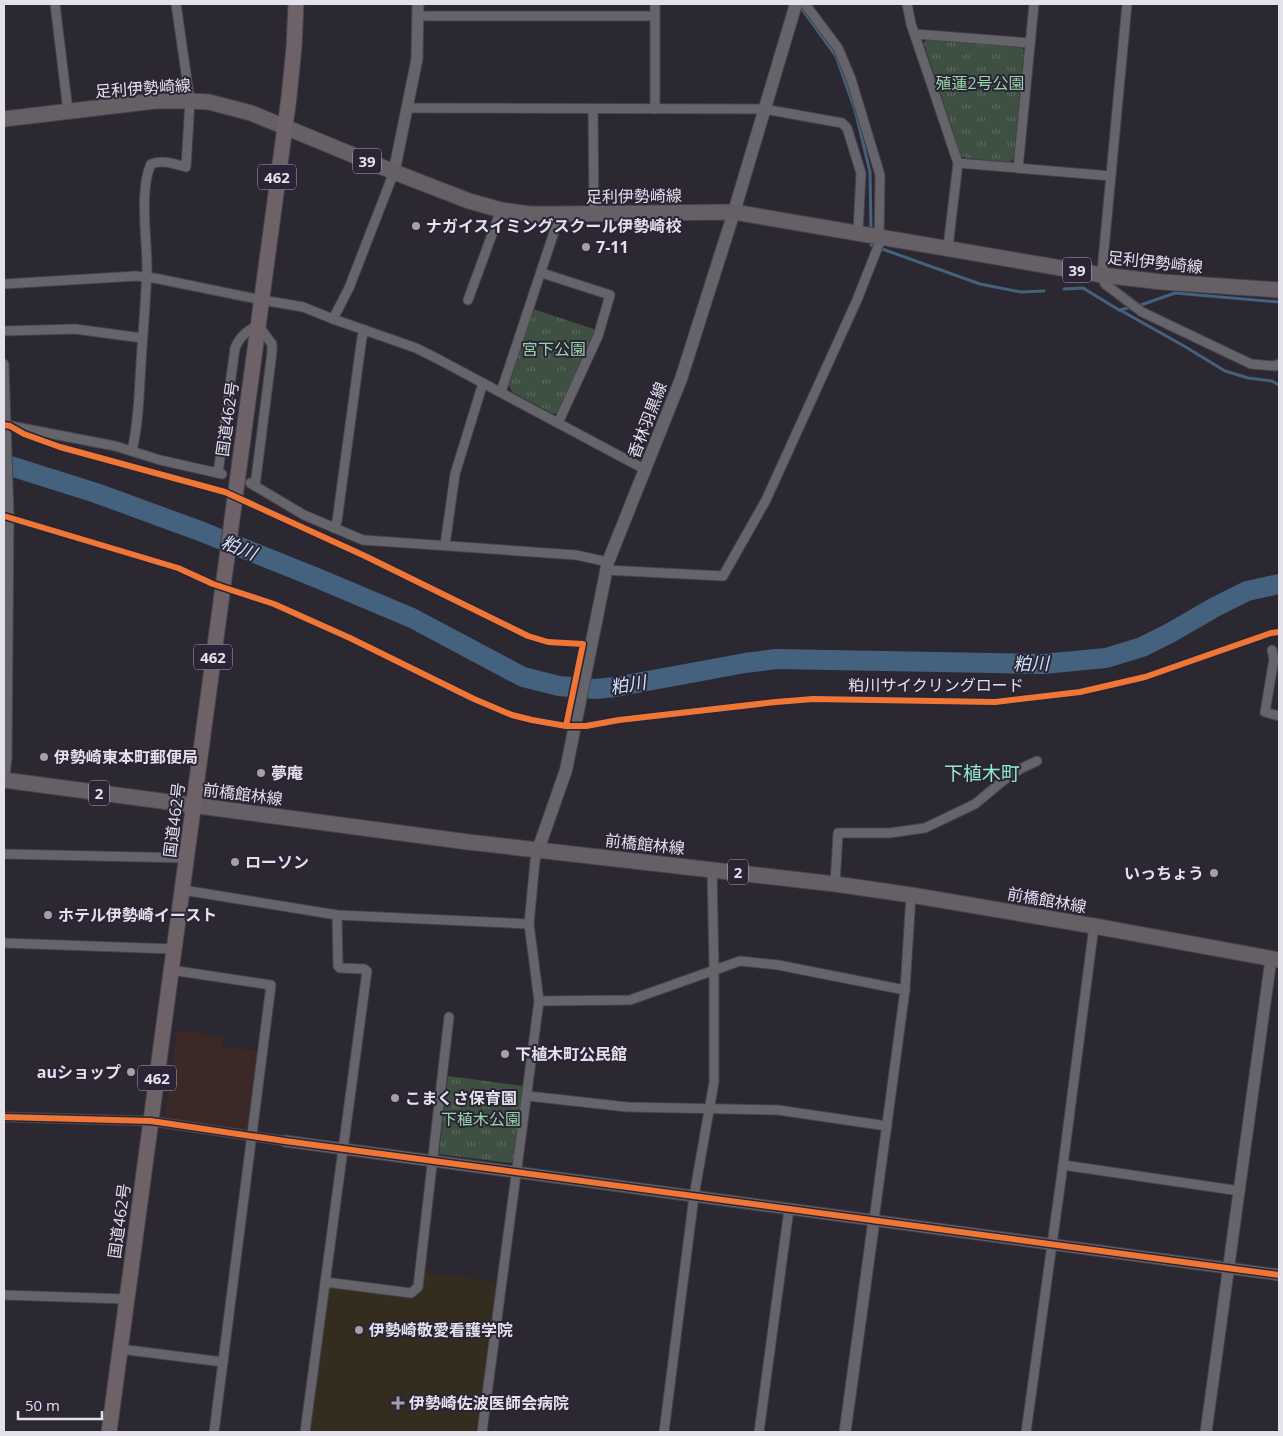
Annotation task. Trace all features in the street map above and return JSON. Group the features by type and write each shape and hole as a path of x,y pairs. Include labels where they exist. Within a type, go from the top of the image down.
{"highway":[{"name":"国道462号","path":"109,1432 262,300 294,47 296,4"}],"main road":[{"name":"香林羽黒線","path":"538,850 565,773 606,566 681,379 734,212 764,109 799,5"},
{"name":"足利伊勢崎線","path":"4,119 155,101 190,101 224,105 284,126 469,201 501,210 530,214 734,212 872,238 948,247 1102,275 1162,282 1279,290"},
{"name":"前橋館林線","path":"4,781 538,850 835,884 1094,926 1275,960"}],"street":[{"path":"55,4 68,111"},
{"path":"132,450 146,276 146,200 149,170 151,164 156,162 186,167 190,101 176,4"},
{"path":"333,319 352,281 394,172 417,59 418,4"},
{"path":"654,109 655,4"},
{"path":"907,4 911,24 958,164 948,247"},
{"path":"1018,168 1034,4"},
{"path":"1127,4 1102,275 1104,284 1142,312 1252,364 1275,366 1279,364"},
{"path":"6,428 132,450 160,460 221,473 233,366 238,340 258,325 272,344 272,352 264,420 253,484 295,510 364,540 576,555 606,566 723,576 766,500 857,300 872,238 880,175 851,78 838,48 799,5"},
{"path":"418,16 655,16"},
{"path":"915,34 1030,43"},
{"path":"408,108 764,109 842,123 847,128 861,173 872,238"},
{"path":"593,109 594,214"},
{"path":"958,164 1111,176"},
{"path":"468,300 501,210"},
{"path":"500,392 560,214"},
{"path":"542,272 610,295 598,336 558,423"},
{"path":"4,284 146,276 304,307 420,350 646,470"},
{"path":"4,331 75,329 142,338"},
{"path":"334,528 362,337 365,330"},
{"path":"4,364 9,514 7,759 4,781"},
{"path":"445,545 455,474 483,383"},
{"path":"1272,650 1274,659 1265,712 1279,716"},
{"path":"835,884 838,833 889,832 925,828 975,804 1020,769 1038,761"},
{"path":"482,1432 518,1172 539,1002 529,924 535,861 538,850"},
{"path":"4,854 187,858"},
{"path":"664,1432 694,1196 714,1082 712,869"},
{"path":"183,890 338,916 529,924"},
{"path":"845,1432 905,990 911,895"},
{"path":"305,1432 367,971 364,969 340,968 338,966 338,916"},
{"path":"1026,1432 1064,1165 1094,926"},
{"path":"4,943 174,948"},
{"path":"1206,1432 1275,960"},
{"path":"539,1002 630,1000 740,961 778,966 905,990"},
{"path":"171,970 271,985 214,1432"},
{"path":"325,1282 411,1293 418,1287 449,1017"},
{"path":"528,1096 627,1107 778,1110 887,1126"},
{"path":"4,1118 151,1121 285,1141 1279,1276"},
{"path":"1064,1165 1240,1191"},
{"path":"758,1432 789,1208"},
{"path":"4,1295 126,1298"},
{"path":"120,1349 222,1362"}],"shaded area":[{"path":"177,1030 223,1037 221,1046 260,1051 250,1126 244,1129 165,1118"},
{"path":"423,1272 498,1282 477,1432 308,1432 328,1288 333,1286 413,1295"}],"green space":[{"name":"殖蓮2号公園","path":"927,37 1020,46 1024,50 1014,158 1009,163 961,156 924,44"},
{"name":"宮下公園","path":"533,309 597,330 559,412 553,414 512,392 509,385"},
{"name":"下植木公園","path":"448,1076 524,1086 513,1161 511,1163 439,1154"}],"waterway":[{"path":"800,6 836,56 855,110 870,172 871,231"},
{"path":"871,240 871,245 980,284 1021,292 1044,291"},
{"path":"1064,289 1083,288 1119,310 1132,307"},
{"path":"1138,306 1175,293 1279,302"},
{"path":"1120,310 1225,371 1248,378 1272,381 1279,385"},
{"name":"粕川","path":"4,464 96,493 200,531 412,618 523,677 559,686 595,689 615,687 776,659 1043,664 1106,658 1142,647 1247,591 1279,584"}],"cycle path":[{"path":"4,425 60,447 225,492 365,556 528,636 548,642 583,644 566,726"},
{"name":"粕川サイクリングロード","path":"4,516 178,568 213,584 274,604 350,638 474,699 512,715 566,726 586,726 619,720 813,699 995,702 1080,692 1145,677 1271,633 1279,632"},
{"path":"4,1117 151,1121 285,1141 1279,1275"}],"place":[{"name":"ナガイスイミングスクール伊勢崎校","path":"416,226"},
{"name":"7-11","path":"586,247"},
{"name":"伊勢崎東本町郵便局","path":"44,757"},
{"name":"夢庵","path":"261,773"},
{"name":"ローソン","path":"235,862"},
{"name":"いっちょう","path":"1214,873"},
{"name":"ホテル伊勢崎イースト","path":"48,915"},
{"name":"下植木町公民館","path":"505,1054"},
{"name":"auショップ","path":"131,1072"},
{"name":"こまくさ保育園","path":"395,1098"},
{"name":"伊勢崎敬愛看護学院","path":"359,1330"},
{"name":"伊勢崎佐波医師会病院","path":"398,1403"}],"district":[{"name":"下植木町","path":"982,773"}]}
